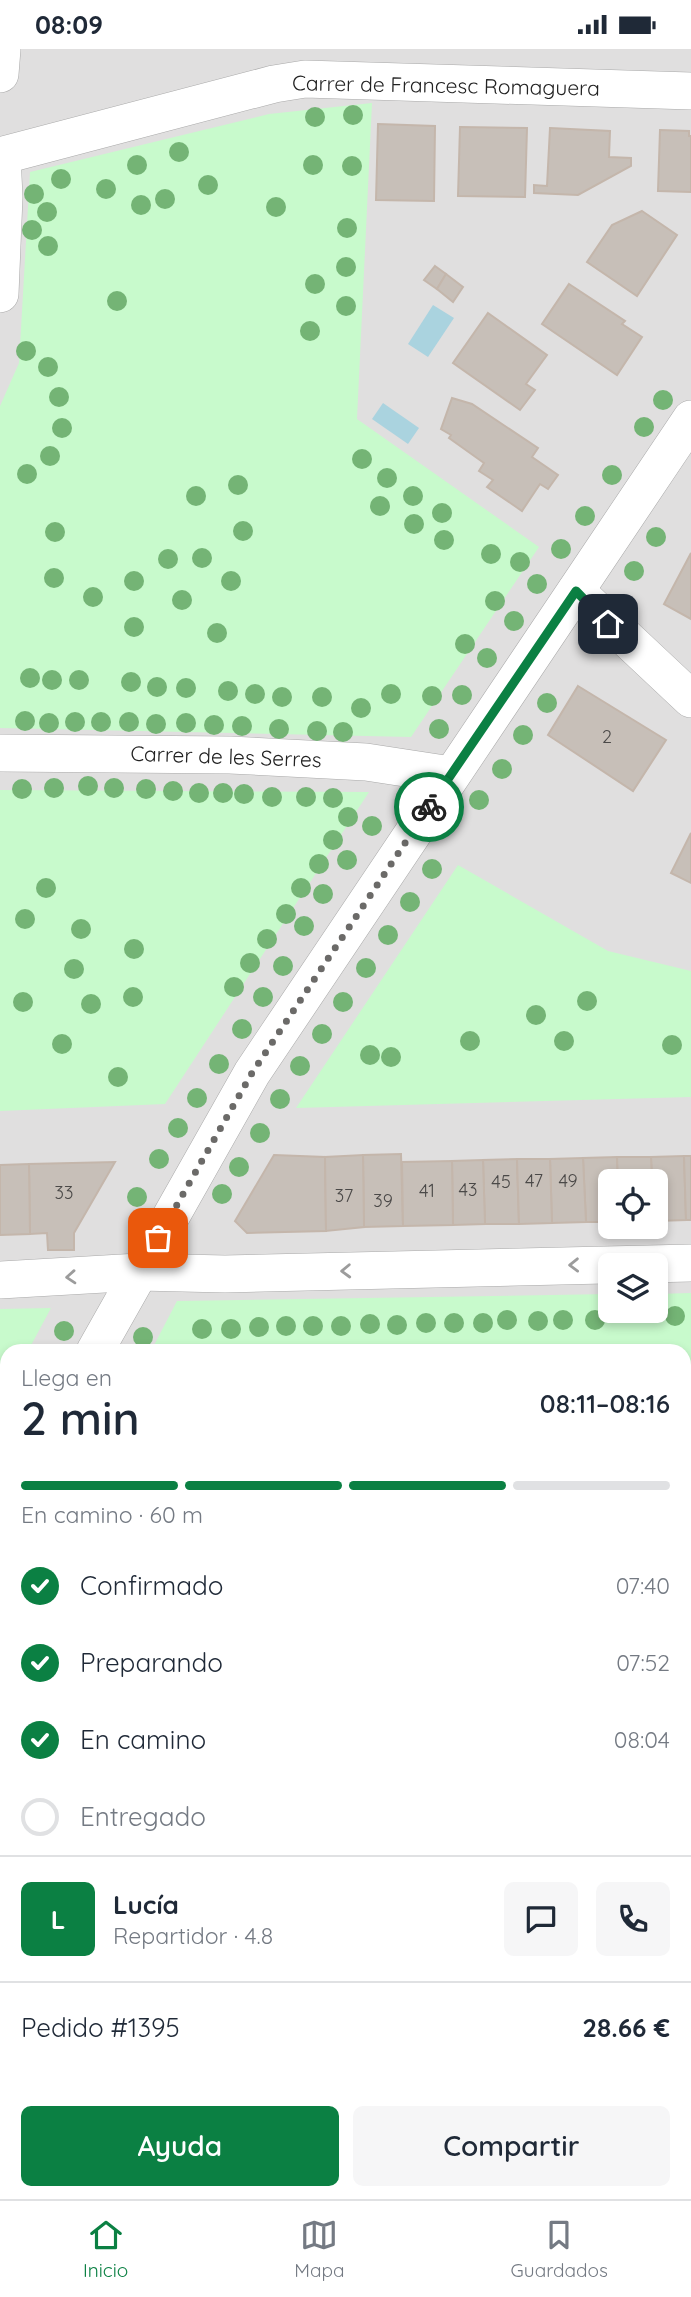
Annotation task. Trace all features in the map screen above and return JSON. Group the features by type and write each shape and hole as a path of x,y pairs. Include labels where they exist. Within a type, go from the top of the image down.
{"street":[{"path":"0,74 2,49"},
{"name":"Carrer de Francesc Romaguera","path":"1,156 274,84 305,79 691,91"},
{"path":"0,294 4,197 1,156"},
{"path":"99,1344 252,1073 691,419"},
{"path":"576,591 691,699"},
{"name":"Carrer de les Serres","path":"0,753 243,756 366,762 452,775"},
{"path":"0,1280 139,1272 225,1274 691,1263"}],"shaded area":[{"path":"0,49 691,49 691,1344 0,1344"}],"green space":[{"path":"372,103 357,419 539,547 411,737 0,728 0,406 19,363 30,172 269,114"},
{"path":"0,790 369,792 165,1104 0,1111"},
{"path":"458,865 608,951 691,971 691,1097 296,1108"},
{"path":"691,1293 691,1344 155,1344 177,1301 598,1294 598,1323 668,1323 668,1294"},
{"path":"51,1308 32,1344 0,1344 0,1309"}],"water":[{"path":"433,305 454,318 428,357 408,344"},
{"path":"383,403 419,428 408,444 372,419"}],"building":[{"path":"378,124 435,126 434,201 376,200"},
{"path":"460,127 527,128 525,197 458,196"},
{"path":"550,128 610,131 609,157 631,158 631,166 578,195 534,193 534,185 547,186"},
{"path":"660,130 689,131 691,192 658,191"},
{"path":"642,211 677,235 637,296 587,262 612,225"},
{"path":"435,266 446,274 437,289 424,280"},
{"path":"446,274 463,287 453,302 437,289"},
{"path":"569,284 625,321 622,324 642,337 617,375 542,324"},
{"path":"488,313 547,355 526,384 535,390 520,410 453,363"},
{"path":"452,398 472,404 538,448 532,457 558,475 548,489 540,484 522,511 487,487 493,480 479,471 484,463 441,429"},
{"path":"691,553 691,619 664,604"},
{"path":"578,686 666,740 633,791 548,735"},
{"path":"691,833 691,883 671,873"},
{"path":"401,1154 403,1226 364,1227 363,1155"},
{"path":"274,1155 325,1157 326,1231 247,1233 235,1221"},
{"path":"363,1155 364,1227 326,1231 325,1157"},
{"path":"684,1156 686,1220 668,1221 668,1169 652,1169 651,1157"},
{"path":"684,1156 691,1156 691,1220 686,1220"},
{"path":"617,1157 618,1169 598,1169 598,1222 586,1222 583,1158"},
{"path":"617,1157 651,1157 652,1169 618,1169"},
{"path":"583,1158 586,1222 552,1223 550,1159"},
{"path":"517,1159 519,1224 485,1224 483,1160"},
{"path":"517,1159 550,1159 552,1223 519,1224"},
{"path":"483,1160 485,1224 453,1225 452,1161"},
{"path":"452,1161 453,1225 403,1226 402,1162"},
{"path":"115,1162 74,1233 74,1250 48,1250 47,1233 30,1234 29,1164"},
{"path":"29,1164 30,1234 0,1235 0,1165"}],"way so far":[{"path":"158,1238 252,1073 429,807"}],"route":[{"path":"429,807 576,591 608,624"}]}
